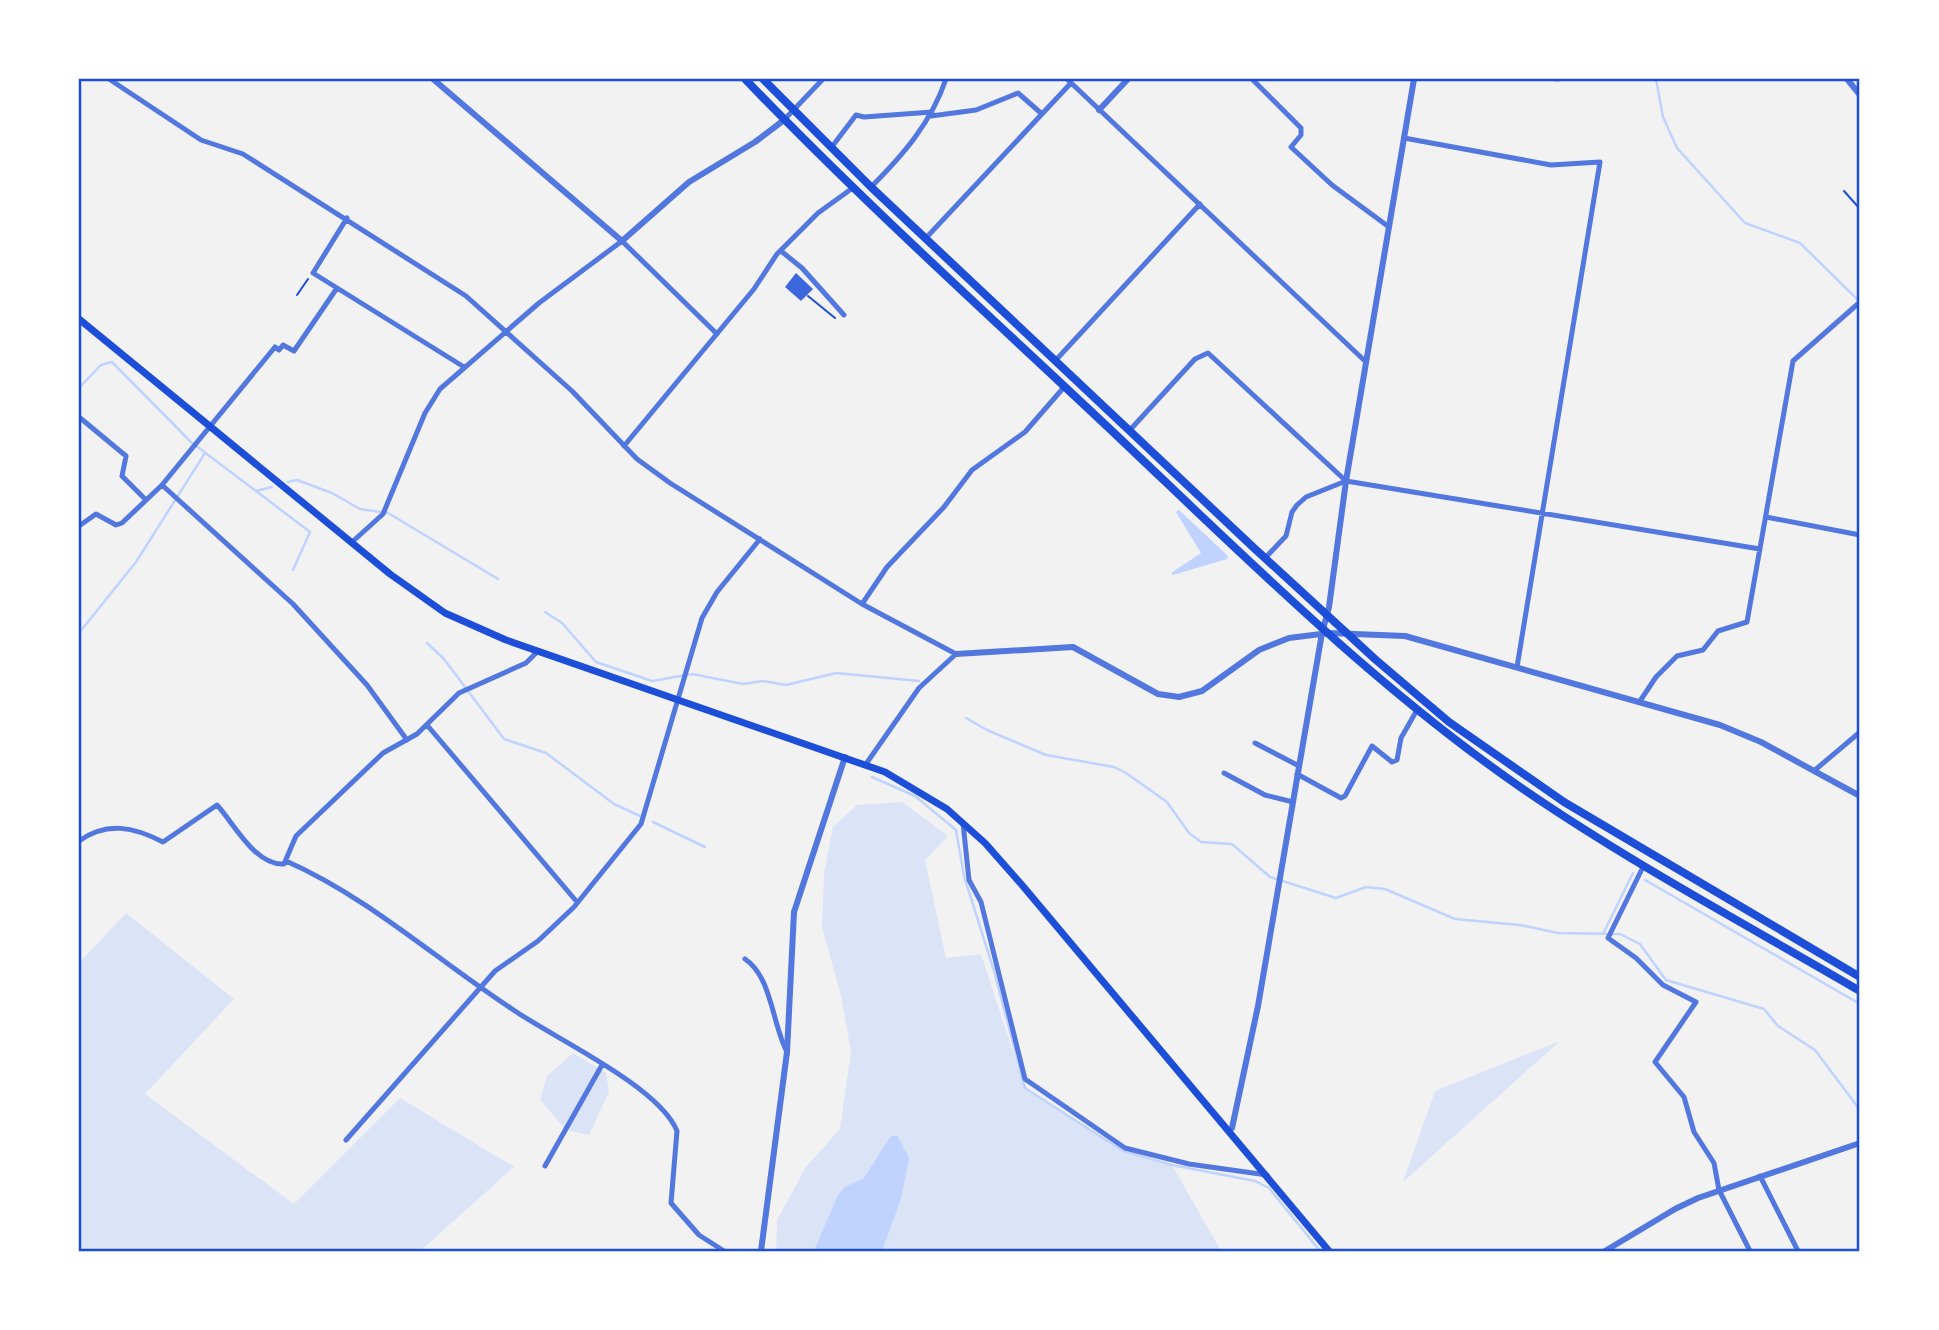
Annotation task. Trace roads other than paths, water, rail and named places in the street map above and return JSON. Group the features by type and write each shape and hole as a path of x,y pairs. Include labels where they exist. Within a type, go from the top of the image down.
{"highway":[{"path":"745,79 854,187 1325,631 1418,710 1523,789 1644,865 1860,991"},
{"path":"763,79 925,239 1265,558 1449,722 1540,786 1860,977"}],"main road":[{"path":"79,319 403,585 445,613 537,652 866,764 923,792 963,823 1022,885 1268,1175 1329,1251"}],"street":[{"path":"109,79 201,140 243,154 466,296 572,391 624,446 670,483 862,604 956,654 1073,647 1158,694 1179,697 1202,691 1241,662 1273,643 1325,631 1405,636 1640,701 1741,733 1860,796"},
{"path":"433,79 622,241 717,334"},
{"path":"351,543 384,511 433,397 506,331 622,241 689,183 755,142 784,120 823,79"},
{"path":"871,187 900,157 931,114 946,79"},
{"path":"1099,110 1128,79"},
{"path":"1252,79 1301,128 1301,135 1292,147 1297,153 1332,185 1389,227"},
{"path":"1233,1128 1258,1006 1298,770 1325,631 1346,481 1414,79"},
{"path":"1847,79 1860,95"},
{"path":"925,239 1042,114 1069,81 1366,362"},
{"path":"831,148 856,115 864,117 976,110 1018,93 1042,114"},
{"path":"1404,138 1551,165 1600,162 1517,667"},
{"path":"624,446 717,334 780,251 818,213 854,187"},
{"path":"1055,361 1200,204"},
{"path":"347,218 313,273 464,367"},
{"path":"780,251 802,268 844,315"},
{"path":"79,526 96,514 119,525 162,485 275,347 279,349 283,345 294,351 337,288"},
{"path":"1640,701 1656,677 1677,656 1703,650 1718,631 1747,622 1793,361 1858,304 1860,313"},
{"path":"1129,430 1195,359 1208,353 1346,481"},
{"path":"862,604 887,567 944,507 972,470 1025,432 1065,386"},
{"path":"79,417 127,456 121,476 145,499"},
{"path":"1265,558 1286,536 1292,512 1297,505 1306,497 1346,481 1760,550"},
{"path":"162,485 293,604 326,644 367,685 407,740"},
{"path":"1766,517 1860,535"},
{"path":"346,1140 481,986 501,966 538,941 577,902 645,817 702,618 717,592 760,540"},
{"path":"286,861 296,836 383,753 407,740 464,690 526,663 537,652"},
{"path":"866,764 919,688 956,654"},
{"path":"1255,743 1341,798 1345,796 1372,746 1392,762 1397,761 1401,738 1418,710"},
{"path":"426,725 577,902"},
{"path":"1815,770 1860,732"},
{"path":"761,1251 788,1052 796,901 845,757"},
{"path":"1224,773 1265,795 1293,802"},
{"path":"79,841 98,830 123,827 141,831 163,842 168,841 217,804 244,842 276,864 286,861 337,885 512,1010 553,1032 646,1095 676,1127 678,1143 671,1203 699,1235 724,1251"},
{"path":"963,823 969,880 981,902 1025,1079 1125,1148 1189,1164 1268,1175"},
{"path":"1644,865 1611,933 1662,985 1696,1002 1655,1062 1684,1097 1694,1132 1714,1163 1719,1190 1750,1251"},
{"path":"744,959 759,972 779,1037 788,1052"},
{"path":"545,1166 602,1065"},
{"path":"1605,1251 1675,1209 1719,1190 1860,1143"},
{"path":"1760,1175 1798,1251"}],"water":[{"path":"1179,510 1228,556 1227,559 1173,575 1171,573 1201,553 1176,512"},
{"path":"897,1135 909,1158 901,1199 882,1251 814,1251 838,1195 845,1187 864,1178 890,1137"}],"waterway":[{"path":"1656,79 1663,117 1677,148 1745,223 1800,243 1859,301"},
{"path":"79,388 101,365 112,362 191,442 256,491 272,487"},
{"path":"79,633 136,562 205,453"},
{"path":"288,482 297,480 332,493 360,509 388,513 498,579"},
{"path":"256,491 310,532 293,570"},
{"path":"545,612 562,623 596,662 652,681 692,674 743,684 763,681 786,685 836,673 919,681"},
{"path":"427,643 444,659 504,739 546,753 614,804 640,816"},
{"path":"966,718 1046,755 1114,767 1126,773 1167,802 1189,833 1201,842 1232,844 1270,877 1336,898 1366,887 1385,889 1455,919 1520,925 1558,933 1620,934 1640,944 1666,980 1764,1009 1778,1026 1815,1050 1860,1110"},
{"path":"872,777 915,796 956,830 964,876 994,971 1025,1088 1123,1151 1172,1165 1255,1181 1269,1188 1320,1251"},
{"path":"653,822 705,847"},
{"path":"1604,932 1633,873"},
{"path":"1645,880 1860,1004"}]}
